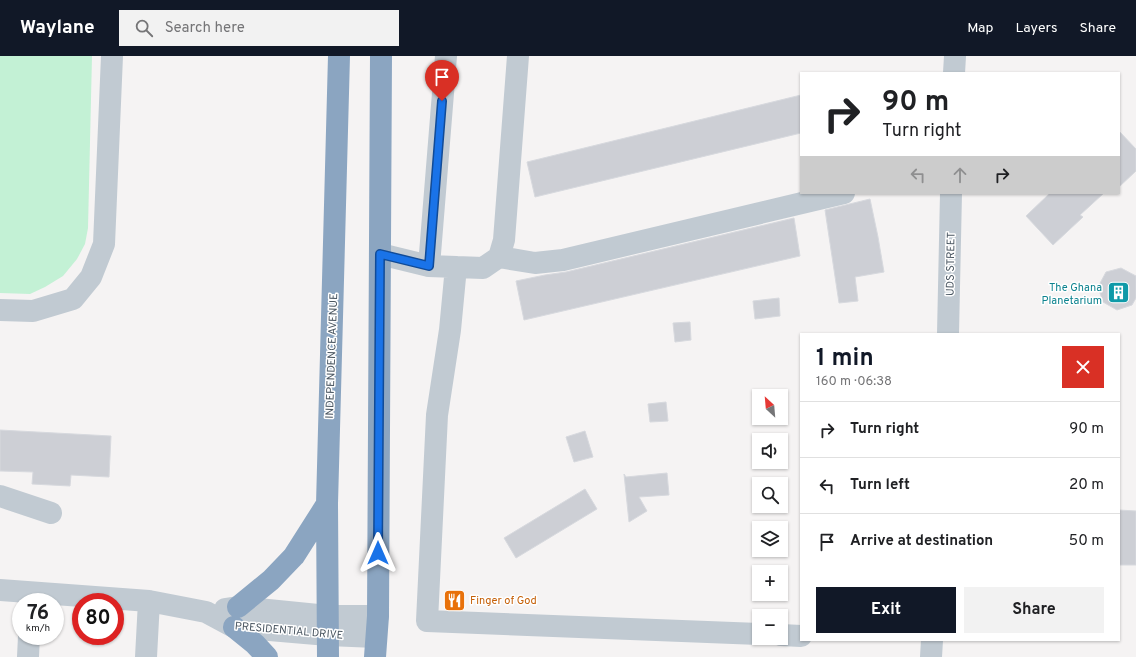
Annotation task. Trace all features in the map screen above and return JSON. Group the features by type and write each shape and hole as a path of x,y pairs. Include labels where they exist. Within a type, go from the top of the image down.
{"highway":[{"name":"INDEPENDENCE AVENUE","path":"328,657 327,504 340,56"},
{"path":"376,637 381,56"},
{"path":"267,657 255,644 236,617 294,556 327,504"}],"street":[{"path":"0,310 33,311 73,299 91,277 104,244 112,56"},
{"path":"429,266 446,56"},
{"path":"380,254 429,266 483,268 499,257 504,240 518,56"},
{"path":"954,56 954,72"},
{"path":"499,257 535,263 564,260 840,194"},
{"name":"UDS STREET","path":"948,333 951,194"},
{"path":"456,267 450,330 437,415 427,621 752,634"},
{"path":"0,496 51,513"},
{"name":"PRESIDENTIAL DRIVE","path":"0,590 12,593"},
{"name":"PRESIDENTIAL DRIVE","path":"64,599 150,601 236,617 328,626 376,637"},
{"path":"146,657 150,601"},
{"path":"788,635 800,636"},
{"path":"28,657 29,645"}],"green space":[{"path":"0,56 92,56 88,228 85,244 77,259 63,276 30,294 0,293"}],"building":[{"path":"800,95 800,133 535,197 527,162"},
{"path":"1120,132 1136,149 1136,171 1120,186"},
{"path":"1049,194 1103,194 1080,215 1083,217 1053,245 1026,216"},
{"path":"870,199 884,272 855,277 858,301 839,303 825,210"},
{"path":"794,218 800,256 524,320 516,281 566,272"},
{"name":"The Ghana Planetarium","path":"1121,268 1136,276 1136,298 1132,305 1117,310 1103,302 1098,287 1106,272"},
{"path":"779,298 780,316 755,319 753,301"},
{"path":"690,322 691,340 675,342 673,323"},
{"path":"666,402 668,421 650,422 648,404"},
{"path":"0,430 111,436 109,477 71,475 70,486 32,484 33,472 0,471"},
{"path":"585,431 593,457 574,462 566,437"},
{"path":"667,473 669,495 639,497 647,511 629,522 624,474 626,477"},
{"path":"585,489 597,509 516,558 504,538"},
{"path":"1120,510 1136,511 1136,565 1120,565"}],"place":[{"name":"The Ghana Planetarium","path":"1118,293"},
{"name":"Finger of God","path":"455,600"}],"route":[{"path":"378,553 380,254 429,266 442,101"}]}
